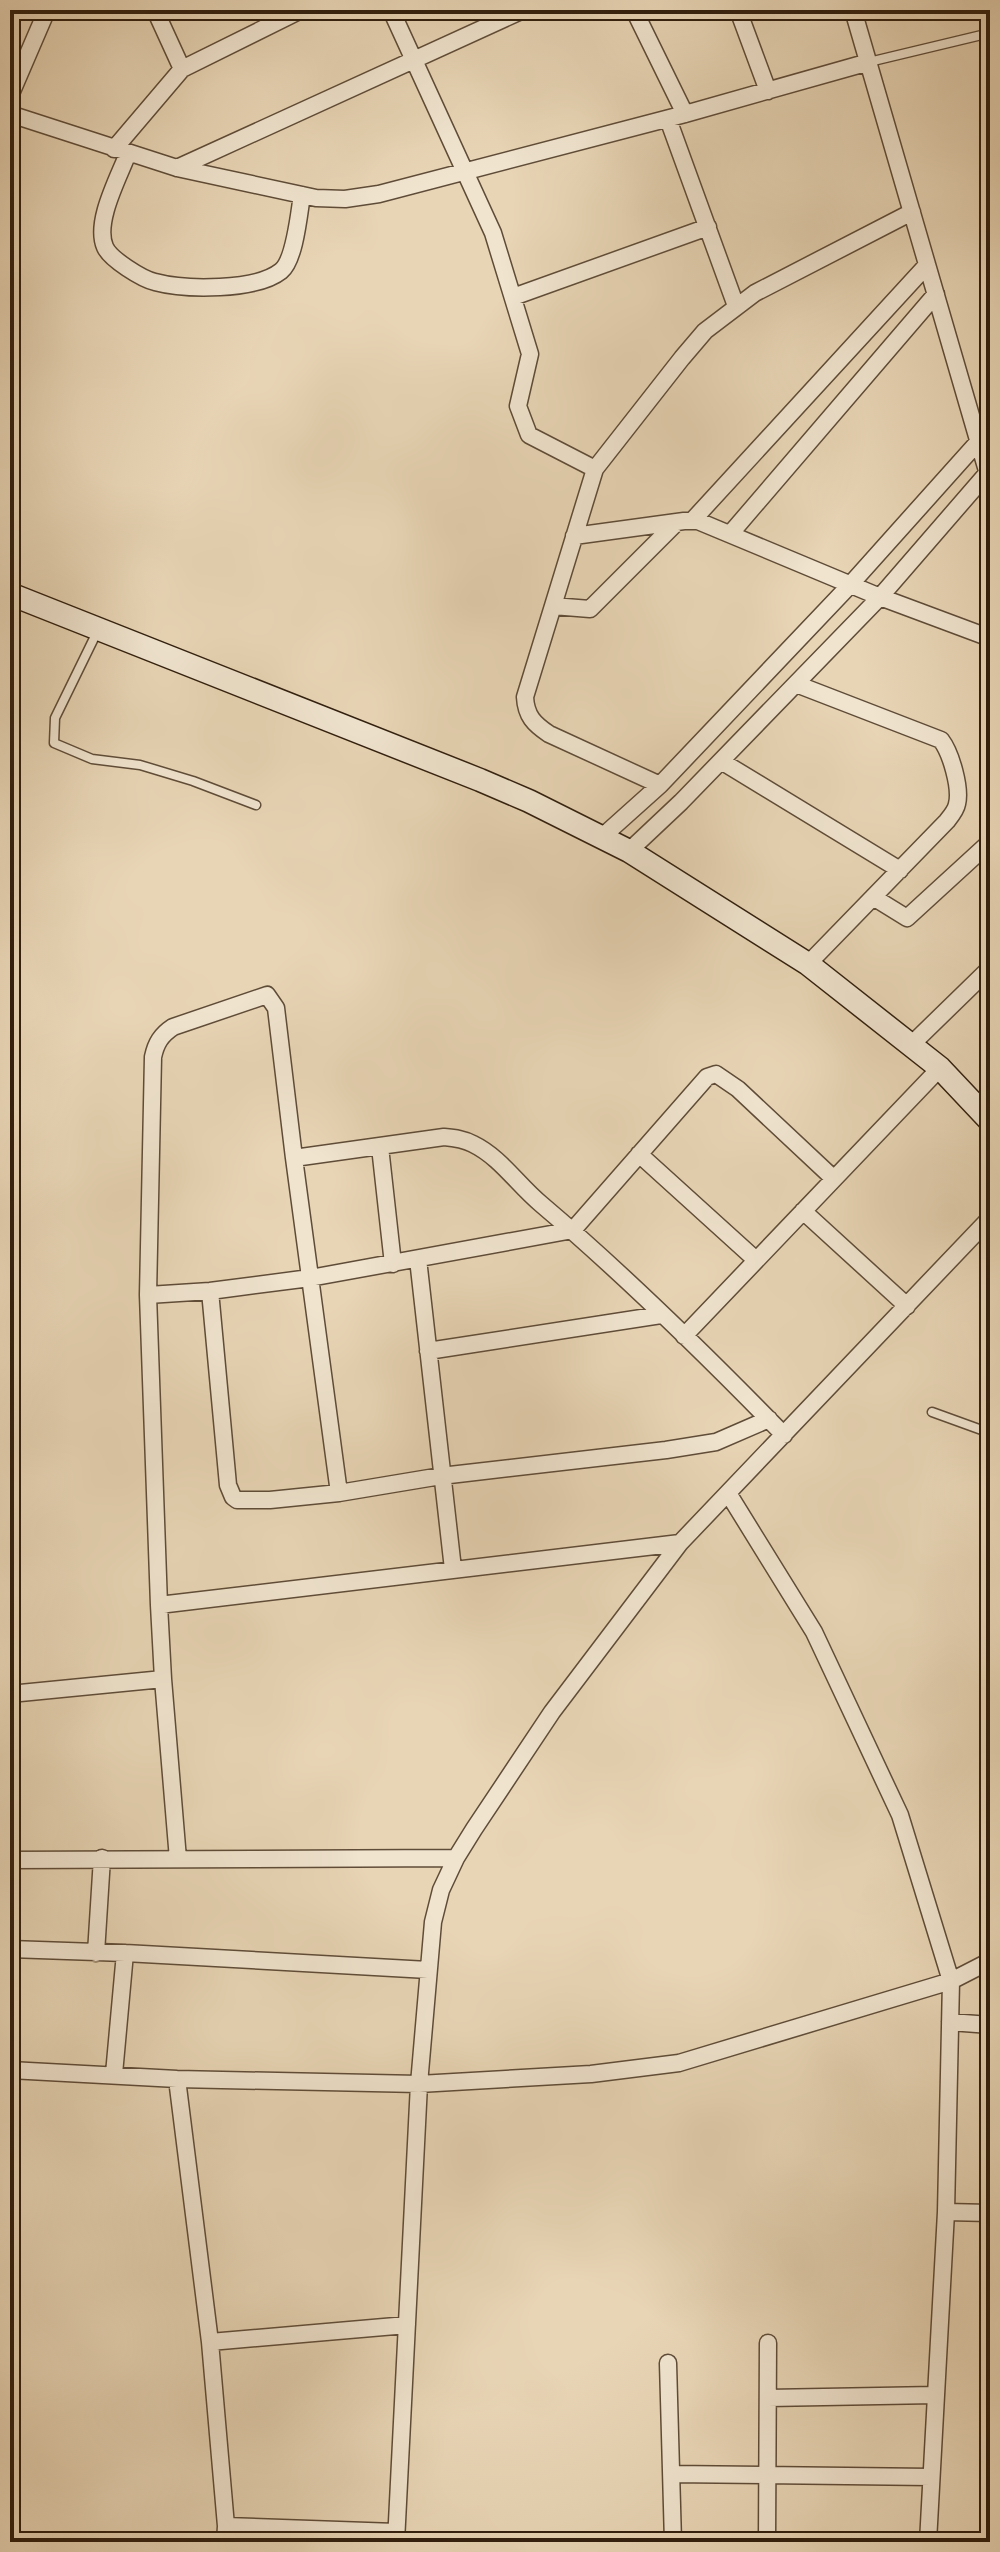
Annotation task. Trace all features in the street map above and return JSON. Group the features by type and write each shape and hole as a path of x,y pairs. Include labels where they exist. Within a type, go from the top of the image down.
{"main road":[{"path":"10,594 480,780 629,851 808,964 940,1068 990,1121"}],"street":[{"path":"10,96 47,10"},
{"path":"155,10 182,69"},
{"path":"301,10 182,69 121,151 105,212 105,249 118,262 153,282 236,287 282,271 290,258 302,195"},
{"path":"391,10 493,233 530,354 518,406 529,435 595,469"},
{"path":"177,168 523,10"},
{"path":"634,10 685,114"},
{"path":"738,10 768,91"},
{"path":"629,851 880,597 989,475 984,436 927,265 853,10"},
{"path":"10,114 177,168 302,195 345,199 379,194 668,119 869,62"},
{"path":"668,119 736,306"},
{"path":"660,785 549,734 530,718 525,697 595,469 705,331 755,293 912,212"},
{"path":"513,297 708,227"},
{"path":"553,606 590,609 684,522 927,265"},
{"path":"731,533 936,294"},
{"path":"602,837 660,785 850,585 984,436"},
{"path":"574,536 684,522 731,533 850,585 990,638"},
{"path":"796,684 933,735 946,747 951,757 958,795 956,809 947,821 808,964"},
{"path":"721,761 900,870"},
{"path":"873,897 907,918 990,842"},
{"path":"911,1045 988,974"},
{"path":"178,1859 159,1605 148,1295 153,1057 156,1045 173,1027 263,995 272,998 276,1008 339,1493"},
{"path":"684,1336 940,1068"},
{"path":"148,1295 210,1291 310,1278 573,1230 707,1077 716,1074 738,1089 833,1178"},
{"path":"294,1158 444,1137 473,1143 573,1230 784,1435"},
{"path":"380,1147 393,1264"},
{"path":"639,1154 756,1260"},
{"path":"803,1211 907,1306"},
{"path":"177,2079 210,2342 226,2534 396,2537 419,2084 428,1970 441,1890 456,1858 552,1712 680,1543 990,1218"},
{"path":"418,1259 453,1569"},
{"path":"210,1291 230,1493 237,1500 339,1493 441,1476 716,1442 769,1419"},
{"path":"428,1351 661,1315"},
{"path":"728,1493 814,1632 900,1815 951,1981 946,2212 928,2542"},
{"path":"159,1605 680,1543"},
{"path":"10,1694 163,1679"},
{"path":"96,1953 102,1858"},
{"path":"10,1860 456,1858"},
{"path":"10,1949 428,1970"},
{"path":"114,2074 125,1953"},
{"path":"10,2070 177,2079 419,2084 591,2074 679,2063 951,1981 990,1961"},
{"path":"950,2022 990,2025"},
{"path":"946,2212 990,2213"},
{"path":"210,2342 407,2325"},
{"path":"767,2542 768,2343"},
{"path":"668,2363 673,2542"},
{"path":"768,2398 935,2395"},
{"path":"671,2474 931,2477"}],"lane":[{"path":"869,62 990,33"},
{"path":"99,629 55,718 54,743 92,759 140,765 193,781 256,805"},
{"path":"932,1412 990,1433"}]}
